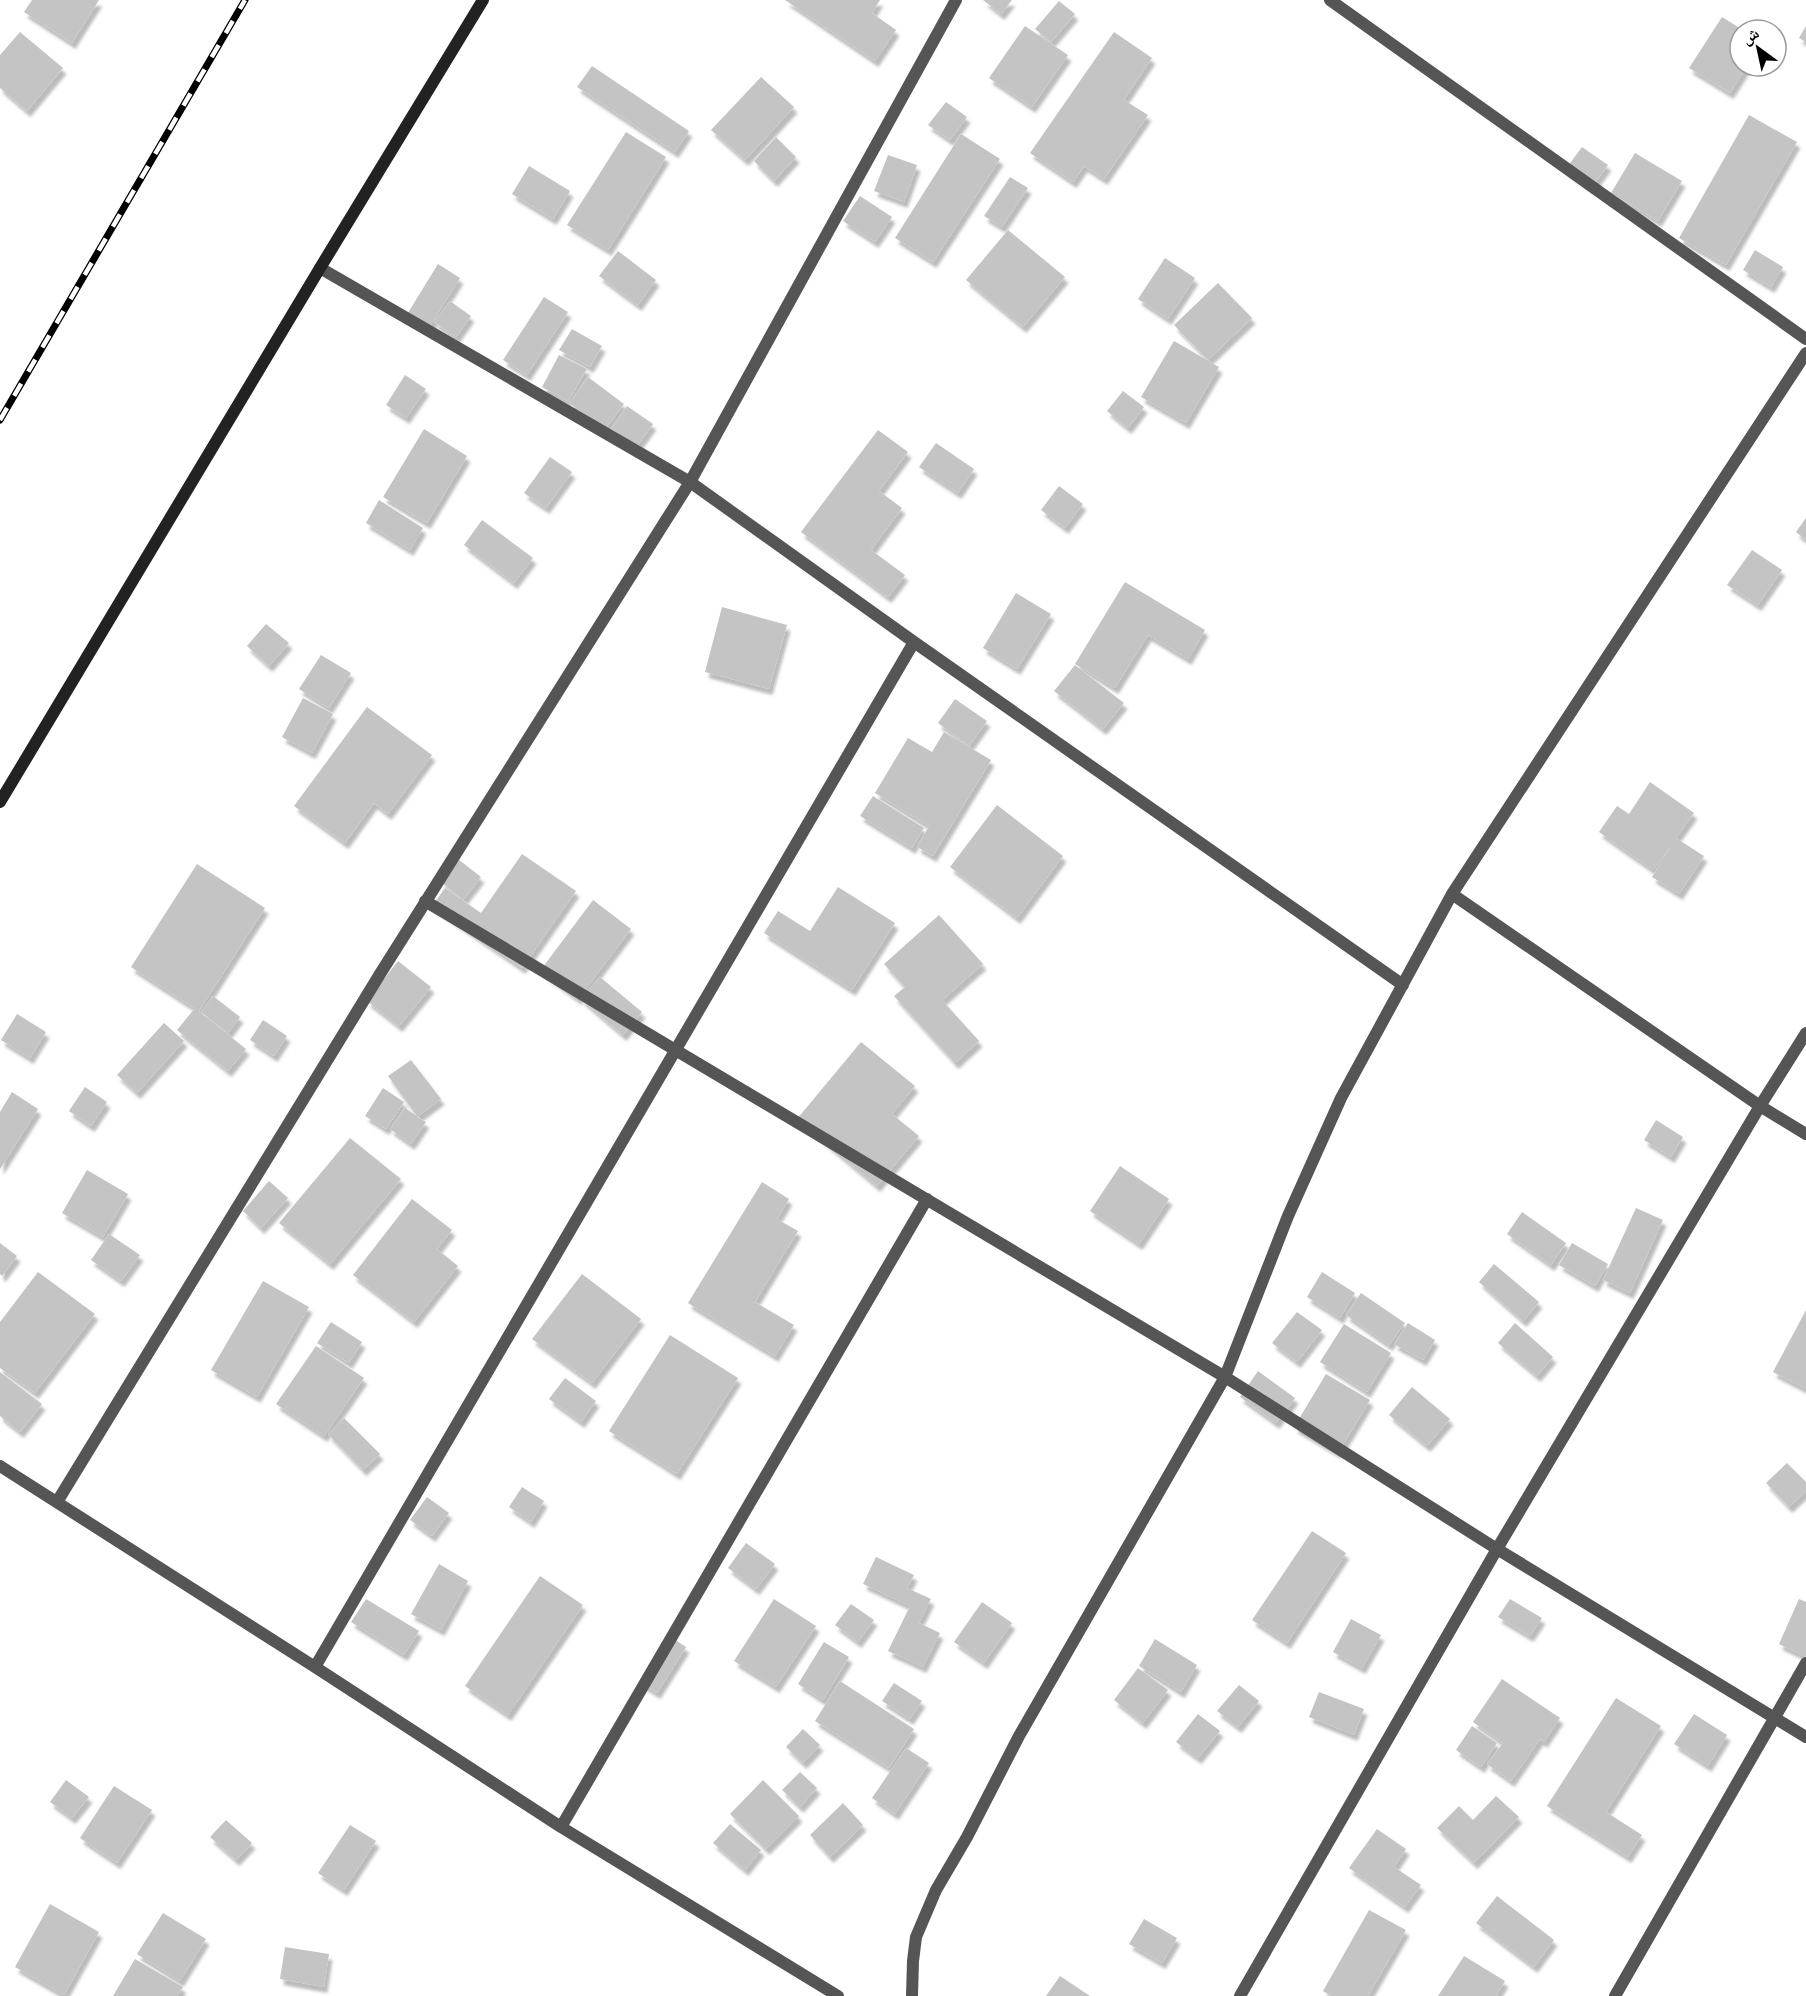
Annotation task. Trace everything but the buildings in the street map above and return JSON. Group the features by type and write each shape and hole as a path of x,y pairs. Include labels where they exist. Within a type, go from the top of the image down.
{"street":[{"path":"0,802 483,0"},
{"path":"57,1502 425,901 690,482 956,0"},
{"path":"1330,0 1806,339"},
{"path":"320,268 690,482 1403,985"},
{"path":"912,1996 916,1937 936,1890 967,1837 1019,1736 1225,1377 1288,1216 1341,1098 1452,894 1806,353"},
{"path":"315,1667 914,642"},
{"path":"1452,894 1760,1106 1806,1134"},
{"path":"425,901 1225,1377 1497,1549 1806,1737"},
{"path":"1240,1996 1497,1549 1760,1106 1806,1033"},
{"path":"561,1827 927,1199"},
{"path":"0,1466 561,1827 838,1996"},
{"path":"1616,1996 1806,1663"}],"railway":[{"path":"0,420 245,0"}]}
